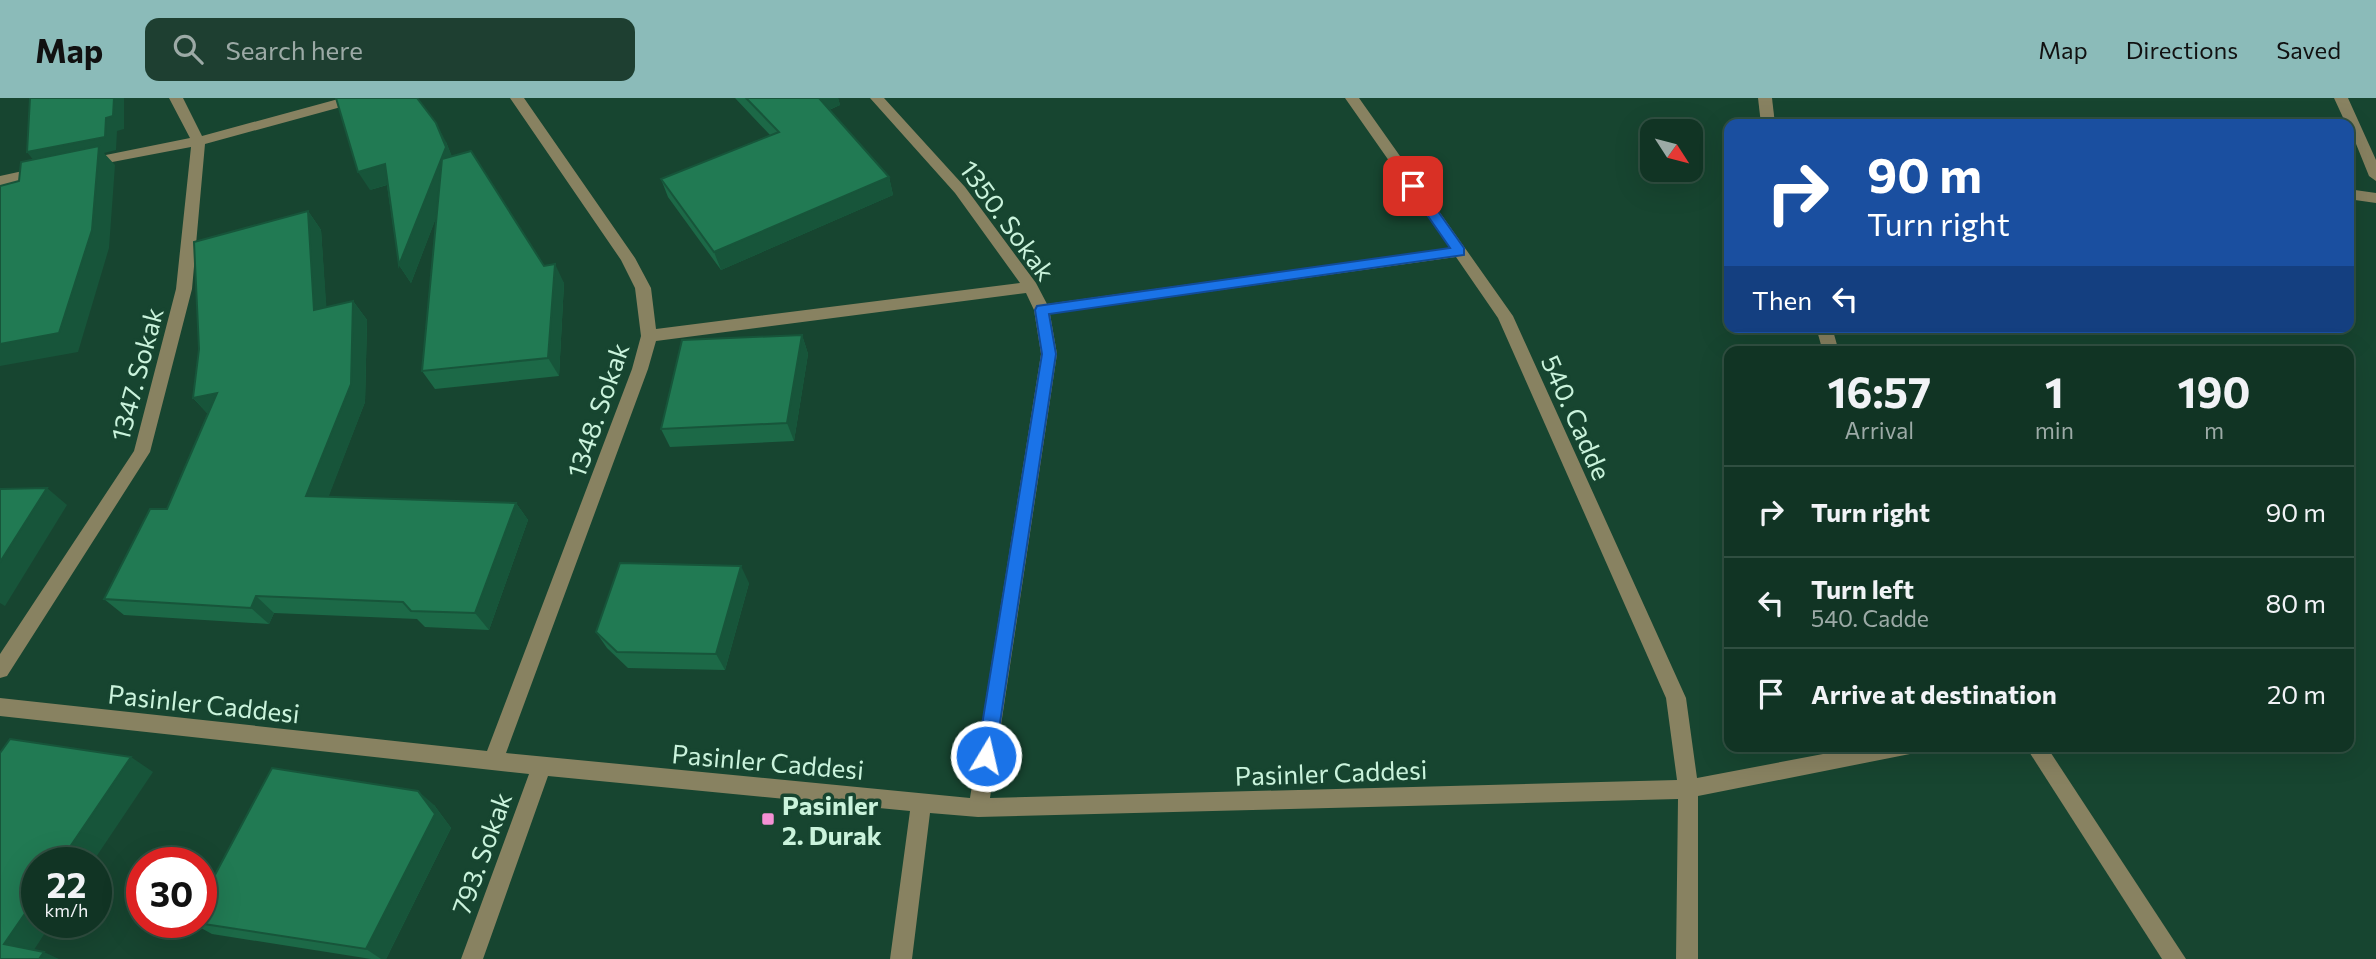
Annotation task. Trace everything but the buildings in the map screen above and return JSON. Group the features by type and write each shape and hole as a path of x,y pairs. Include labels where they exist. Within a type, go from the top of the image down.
{"street":[{"path":"176,98 198,141"},
{"path":"0,181 198,141 358,98"},
{"name":"1348. Sokak","path":"494,761 640,369 649,336 643,288 628,258 517,98"},
{"name":"1350. Sokak","path":"877,98 960,190 1031,287 1042,310 1049,354 978,808"},
{"name":"540. Cadde","path":"1352,98 1505,316 1676,698 1688,789 1687,959"},
{"path":"1765,98 1767,119"},
{"path":"2341,98 2350,119"},
{"path":"2354,127 2376,176"},
{"name":"1347. Sokak","path":"0,670 142,452 184,289 198,141"},
{"path":"2354,195 2376,198"},
{"path":"1042,310 1459,251"},
{"path":"649,336 1031,287"},
{"name":"Pasinler Caddesi","path":"0,707 542,766 978,808 1688,789 1882,752"},
{"path":"2039,752 2175,959"},
{"name":"793. Sokak","path":"472,959 542,766"},
{"path":"901,959 921,802"}],"place":[{"name":"Pasinler 2. Durak","path":"768,819"}],"route":[{"path":"986,756 1049,354 1042,310 1459,251 1413,186"}]}
